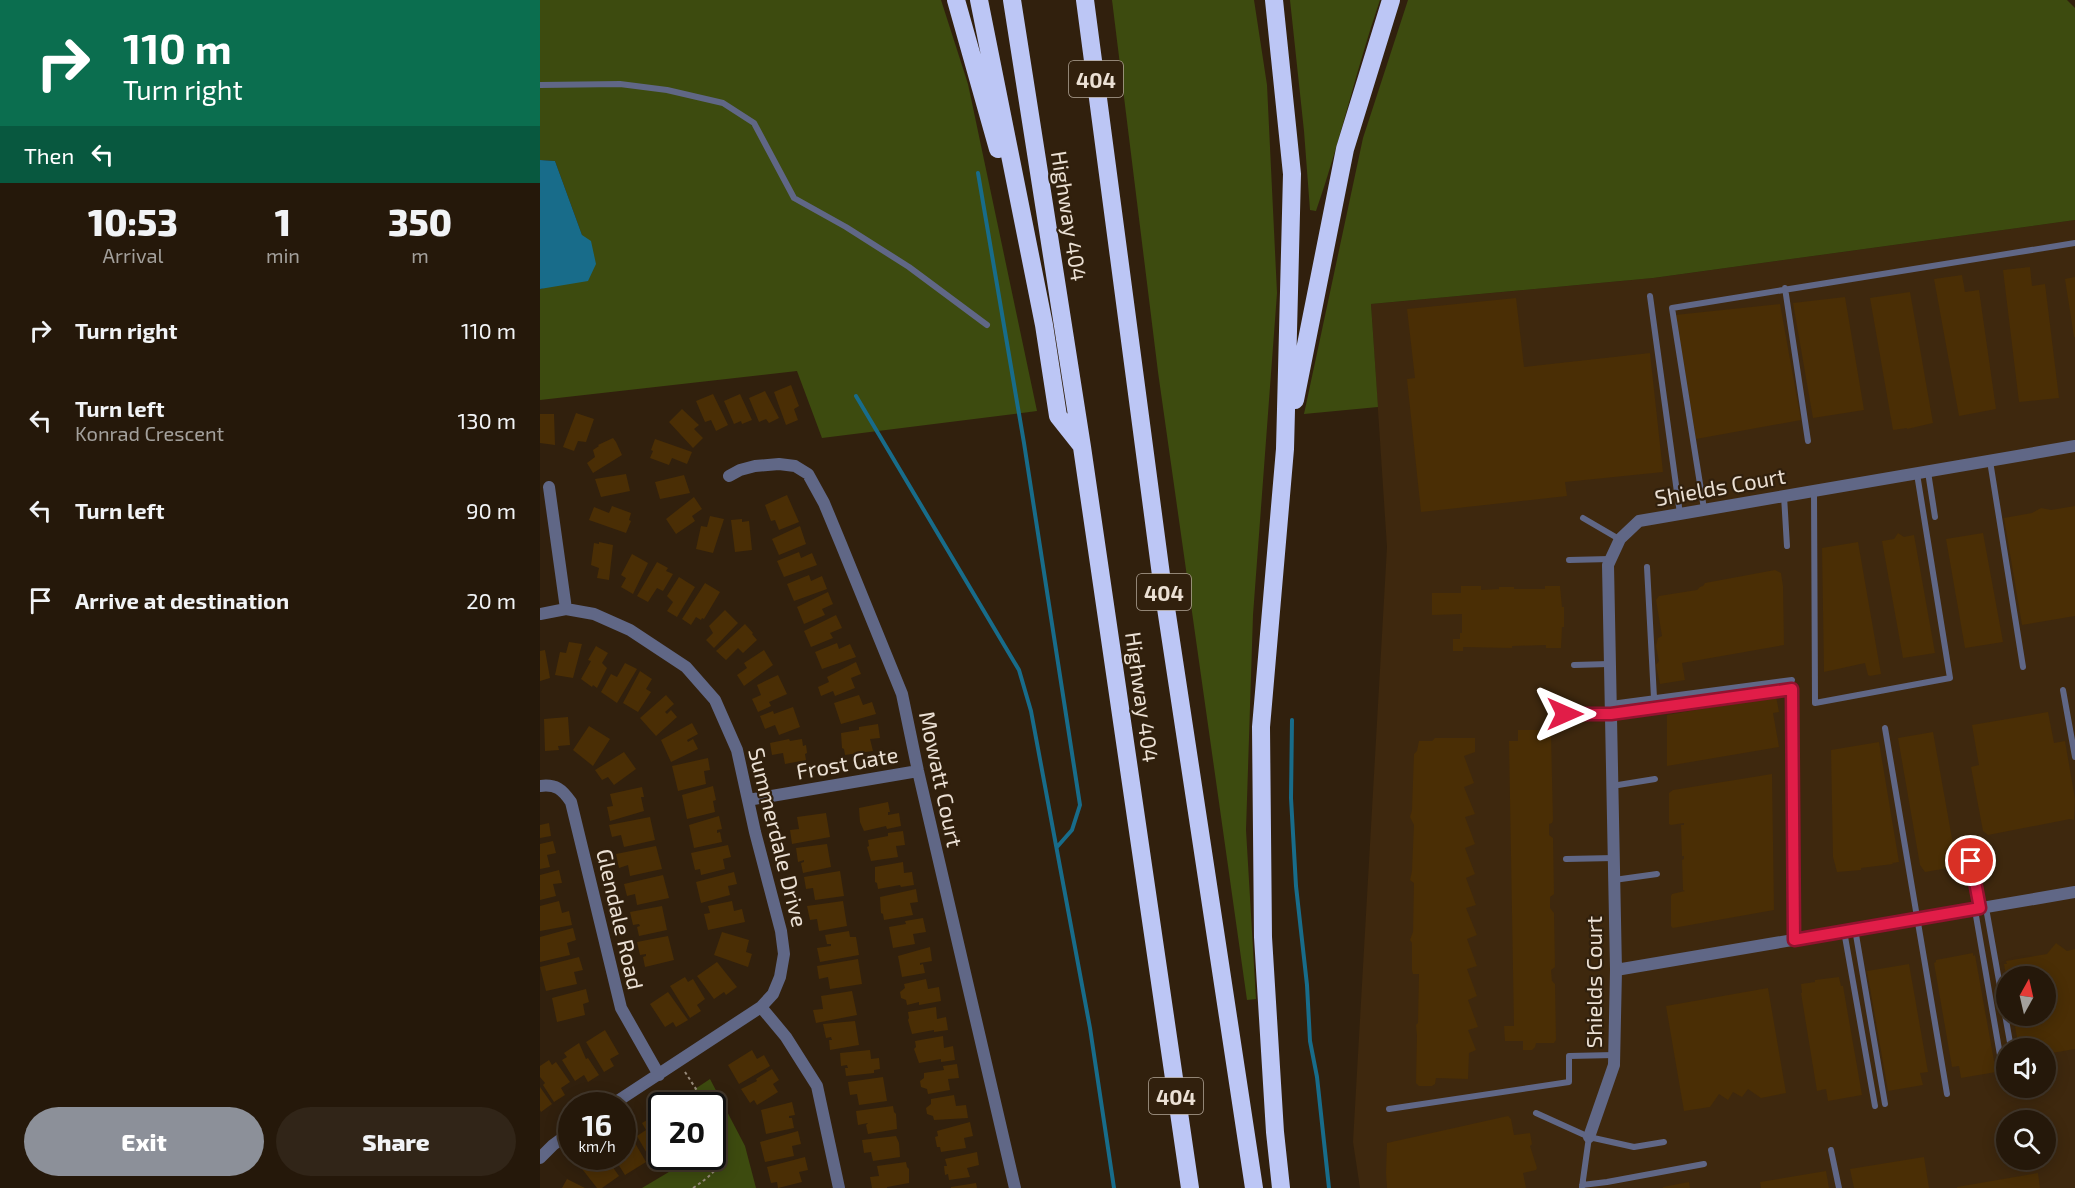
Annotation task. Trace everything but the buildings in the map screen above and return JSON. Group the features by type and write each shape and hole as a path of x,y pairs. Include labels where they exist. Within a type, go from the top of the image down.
{"highway":[{"path":"956,0 1004,170 1019,201"},
{"path":"979,0 1044,325 1058,416 1082,447"},
{"name":"Highway 404","path":"1012,0 1082,447 1190,1188"},
{"name":"Highway 404","path":"1085,0 1160,564 1254,1188"},
{"path":"1274,0 1292,174 1285,449 1261,727 1263,937 1275,1132 1281,1188"},
{"path":"1285,449 1345,149 1391,0"}],"street":[{"name":"Shields Court","path":"1589,1137 1614,1065 1616,970 1608,565 1620,539 1639,521 2075,446"},
{"name":"Mowatt Court","path":"729,476 755,466 779,464 795,466 808,474 832,524 902,694 1015,1188"},
{"path":"549,488 566,609"},
{"name":"Summerdale Drive","path":"540,614 566,609 594,614 630,630 686,667 715,700 737,750 781,931 784,954 780,977 773,994 761,1006 632,1092"},
{"name":"Frost Gate","path":"748,800 918,771"},
{"name":"Glendale Road","path":"540,786 556,786 572,802 621,1008 659,1075"},
{"path":"1616,970 2075,892"},
{"path":"761,1006 786,1037 817,1086 839,1188"},
{"path":"540,1158 558,1141"}],"lane":[{"path":"540,86 620,84 667,90 723,103 754,123 794,198 846,226 909,267 987,325"},
{"path":"1704,510 1672,308 2075,243"},
{"path":"1785,288 1808,441"},
{"path":"1650,296 1680,514"},
{"path":"1990,461 2023,667"},
{"path":"1814,491 1815,703 1950,678 1922,473"},
{"path":"1922,473 1935,517"},
{"path":"1784,496 1787,546"},
{"path":"1583,518 1620,539"},
{"path":"1569,560 1611,560"},
{"path":"1647,567 1654,698"},
{"path":"1574,665 1610,664"},
{"path":"1611,709 1654,698 1792,680"},
{"path":"1565,714 1792,689 1794,940"},
{"path":"2063,690 2075,757"},
{"path":"1885,728 1947,1094"},
{"path":"1612,786 1655,779"},
{"path":"1566,859 1614,858"},
{"path":"1971,861 2009,1038"},
{"path":"1614,880 1657,873"},
{"path":"1980,908 1998,1038"},
{"path":"1850,930 1886,1104"},
{"path":"1850,930 1875,1106"},
{"path":"1389,1108 1569,1082 1569,1056 1614,1055"},
{"path":"1536,1113 1589,1137 1634,1147 1664,1142"},
{"path":"1589,1137 1582,1187 1607,1185 1704,1164"},
{"path":"1831,1150 1839,1188"}],"path":[{"path":"679,1062 698,1092"},
{"path":"693,1188 712,1176 716,1170"}],"shaded area":[{"path":"2075,220 2075,1188 1360,1188 1353,1142 1387,547 1371,304 1653,278"}],"green space":[{"path":"540,0 941,0 968,84 1037,411 822,438 797,371 540,400 540,289 582,235 555,161 540,160"},
{"path":"1112,0 1254,0 1267,85 1277,293 1253,615 1246,830 1256,999 1247,1000 1158,372"},
{"path":"1290,0 1380,0 1316,211 1310,210"},
{"path":"1408,0 2067,0 2075,8 2075,220 1653,278 1371,304 1378,407 1304,414 1363,138"},
{"path":"710,1079 717,1092 690,1092"},
{"path":"726,1110 745,1146 756,1188 642,1188 672,1170 726,1170"}],"water":[{"path":"540,160 555,161 582,235 591,241 596,264 588,281 540,289"}],"waterway":[{"path":"978,173 1024,443 1080,805 1072,830 1057,847"},
{"path":"856,396 1019,670 1031,711 1090,1028 1114,1188"},
{"path":"1292,720 1291,798 1296,886 1307,985 1310,1041 1317,1077 1329,1188"}],"route":[{"path":"1565,714 1611,714 1792,689 1794,940 1980,908 1971,861"}]}
